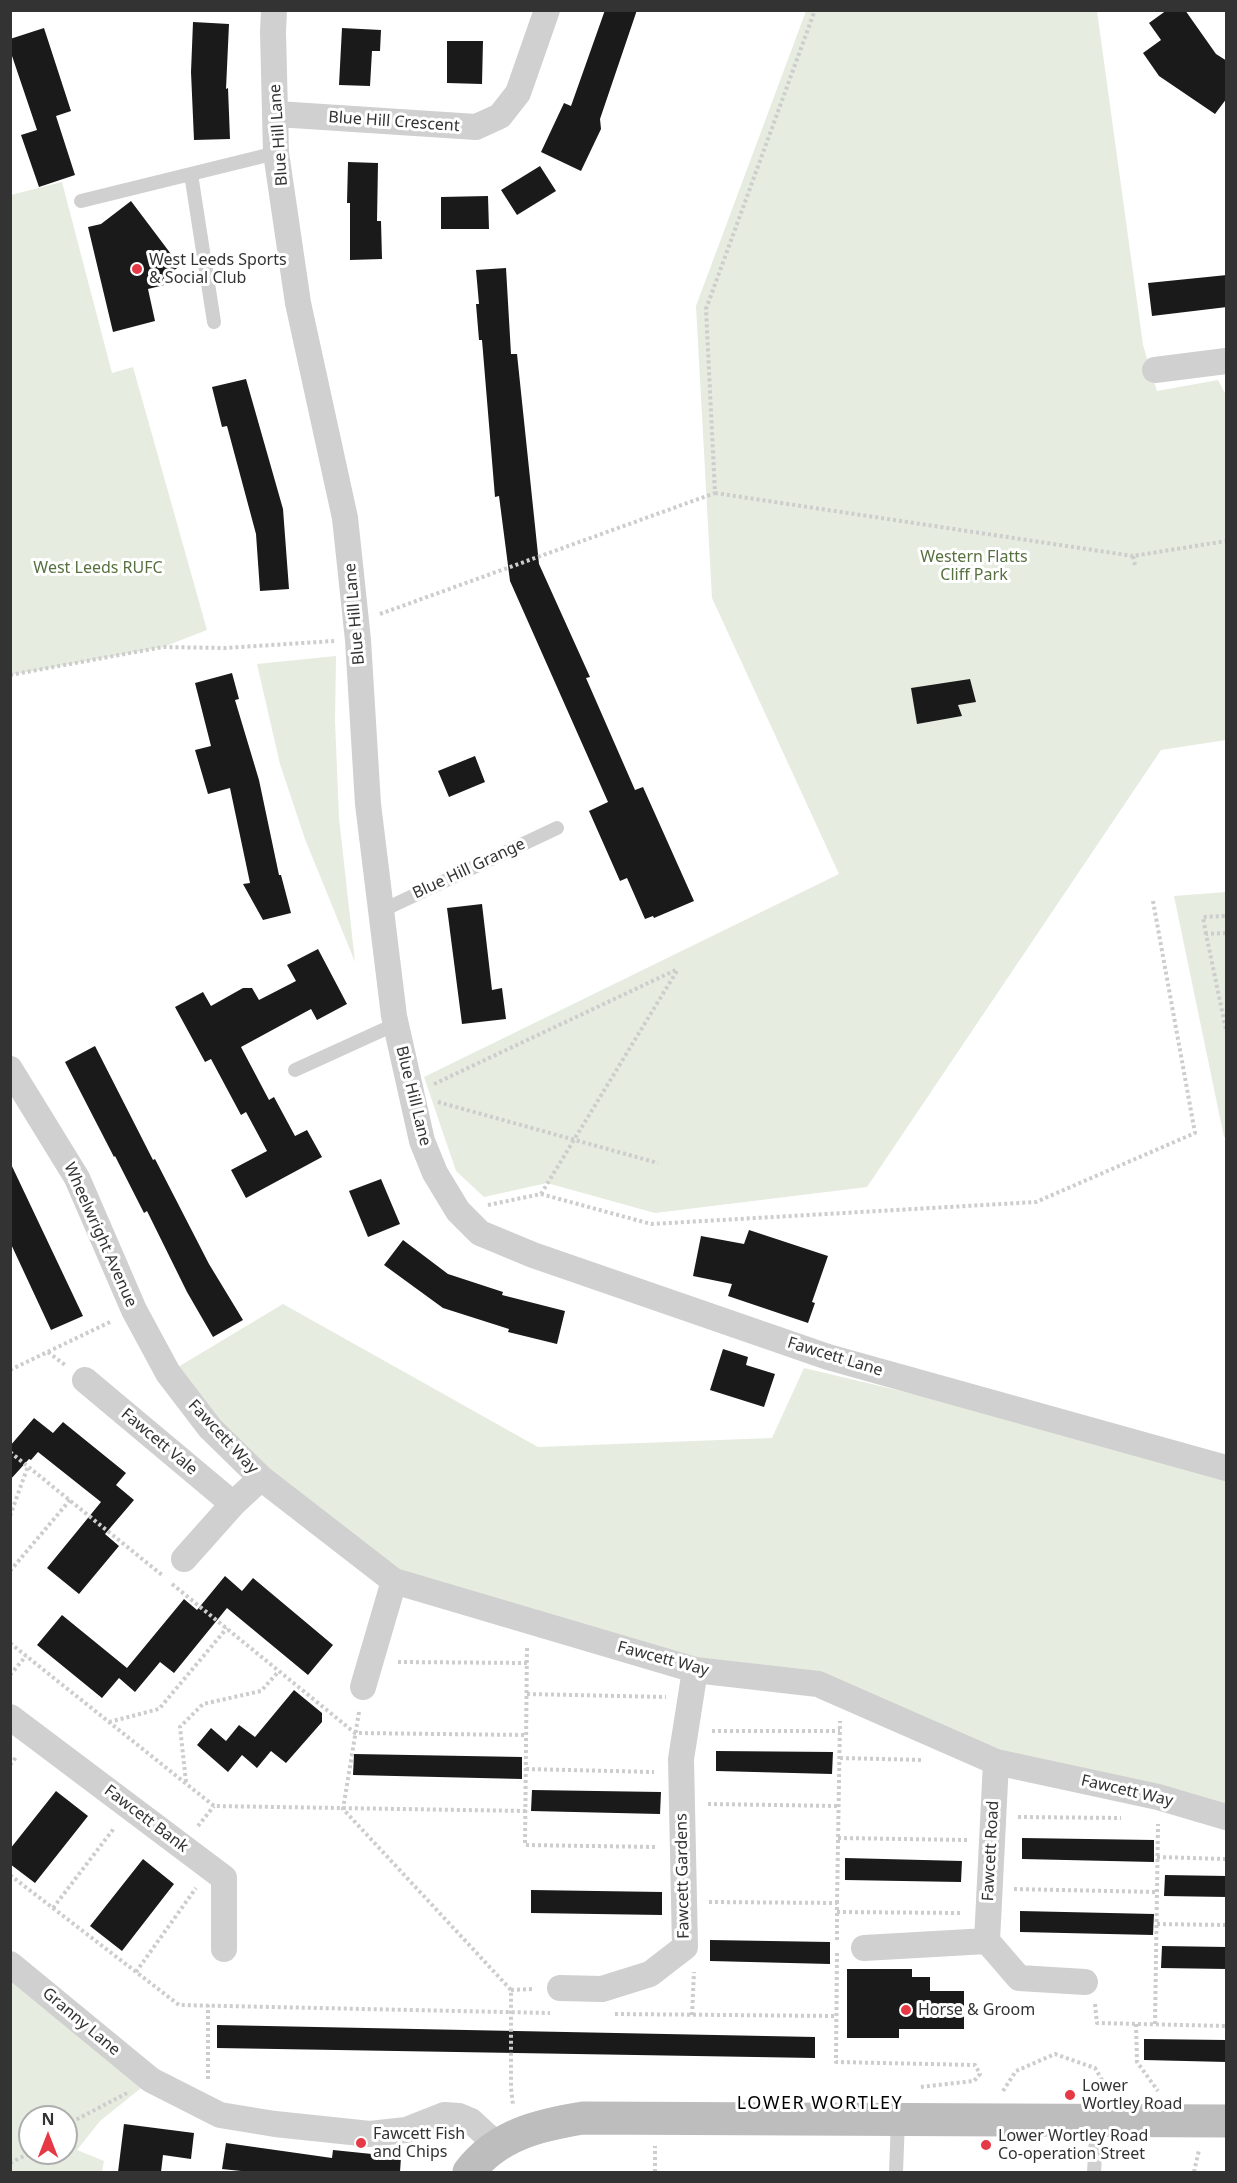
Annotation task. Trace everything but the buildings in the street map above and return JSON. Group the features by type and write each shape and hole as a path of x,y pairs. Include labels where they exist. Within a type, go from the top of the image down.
{"street":[{"name":"Blue Hill Lane","path":"274,10 276,153 298,303 345,518 357,631 368,804 396,1024 422,1141 435,1173 458,1211"},
{"name":"Blue Hill Crescent","path":"277,114 476,127 500,116 518,93 547,10"},
{"path":"1155,370 1227,361"},
{"name":"Wheelwright Avenue","path":"10,1069 77,1178 134,1310 168,1373"},
{"name":"Fawcett Lane","path":"458,1211 480,1233 533,1255 828,1357 1227,1468"},
{"name":"Fawcett Way","path":"168,1373 210,1428 261,1478 394,1581 695,1670 818,1684 996,1762 1158,1797 1227,1817"},
{"name":"Fawcett Vale","path":"85,1380 233,1504"},
{"path":"184,1559 233,1504 261,1478"},
{"path":"363,1687 394,1581"},
{"name":"Fawcett Gardens","path":"560,1988 602,1989 650,1974 685,1947 681,1759 695,1670"},
{"name":"Fawcett Bank","path":"10,1717 224,1878 224,1948"},
{"name":"Fawcett Road","path":"987,1941 996,1762"},
{"path":"864,1948 987,1941 1019,1978 1084,1982"},
{"name":"Granny Lane","path":"10,1964 151,2080"},
{"path":"151,2080 220,2115 370,2134 406,2130 444,2115 459,2116 471,2121 497,2145"},
{"path":"469,2172 497,2145 517,2133 535,2127 583,2118 1227,2121"}],"lane":[{"path":"81,201 276,153"},
{"path":"191,174 214,322"},
{"name":"Blue Hill Grange","path":"381,910 557,828"},
{"path":"295,1070 396,1024"},
{"path":"896,2172 898,2120"},
{"path":"1094,2172 1111,2120"}],"path":[{"path":"715,493 706,309 815,10"},
{"path":"10,675 163,647 225,648 357,631 715,493 1133,556 1227,541"},
{"path":"1133,556 1135,565"},
{"path":"458,1211 541,1194 651,1224 1036,1203 1195,1133 1153,901"},
{"path":"1226,1029 1203,917 1227,916"},
{"path":"1206,934 1227,933"},
{"path":"412,1094 678,969 541,1194"},
{"path":"412,1094 658,1163"},
{"path":"10,1370 134,1310"},
{"path":"10,1452 355,1733 526,1735"},
{"path":"10,1516 28,1466"},
{"path":"10,1571 70,1500"},
{"path":"527,1620 525,1845 683,1848"},
{"path":"109,1722 159,1709 227,1628"},
{"path":"10,1643 214,1806 526,1811"},
{"path":"10,1675 26,1656"},
{"path":"370,1661 526,1664"},
{"path":"186,1783 180,1728 203,1704 261,1691 279,1671"},
{"path":"343,1809 363,1687"},
{"path":"526,1694 691,1698"},
{"path":"841,1694 836,2062 975,2065 980,2074 974,2081 916,2088"},
{"path":"686,1731 840,1731"},
{"path":"840,1758 929,1760"},
{"path":"526,1769 681,1773"},
{"path":"1155,2024 1158,1797"},
{"path":"682,1804 839,1806"},
{"path":"53,1908 130,1807"},
{"path":"343,1809 511,1989 511,2088"},
{"path":"838,1838 1123,1818"},
{"path":"1157,1857 1227,1859"},
{"path":"136,1972 211,1868"},
{"path":"10,1875 179,2005 556,2013"},
{"path":"989,1888 1157,1892"},
{"path":"684,1902 837,1903"},
{"path":"837,1912 988,1914"},
{"path":"1157,1924 1227,1925"},
{"path":"685,1947 694,1962 692,2015"},
{"path":"1084,1982 1096,2007 1097,2023 1227,2026"},
{"path":"207,2108 208,2005"},
{"path":"613,2014 836,2016"},
{"path":"1136,2024 1137,2062 1180,2120"},
{"path":"986,2120 1016,2072 1055,2054 1095,2068 1111,2120"},
{"path":"78,2119 151,2080"}],"green space":[{"name":"Western Flatts Cliff Park","path":"806,11 1097,11 1143,345 1157,391 1218,380 1226,395 1226,740 1161,750 867,1187 655,1213 547,1183 484,1197 456,1171 424,1077 839,874 712,598 696,306"},
{"name":"West Leeds RUFC","path":"62,182 112,373 133,367 207,630 163,647 11,675 11,195"},
{"path":"336,656 335,721 339,818 355,962 305,839 280,764 257,664"},
{"path":"1226,892 1226,1137 1224,1137 1174,896"},
{"path":"283,1304 538,1447 772,1438 804,1368 1226,1468 1226,1817 996,1762 841,1694 695,1670 394,1581 261,1478 168,1373"},
{"path":"10,1964 151,2080 100,2121 78,2149 78,2105 18,2105 18,2165 78,2165 78,2150 104,2161 102,2172 11,2172"}],"place":[{"name":"West Leeds Sports & Social Club","path":"137,269"},
{"name":"Horse & Groom","path":"906,2010"},
{"name":"Lower Wortley Road","path":"1070,2095"},
{"name":"Fawcett Fish and Chips","path":"361,2143"},
{"name":"Lower Wortley Road Co-operation Street","path":"986,2145"}],"district":[{"name":"LOWER WORTLEY","path":"820,2104"}]}
